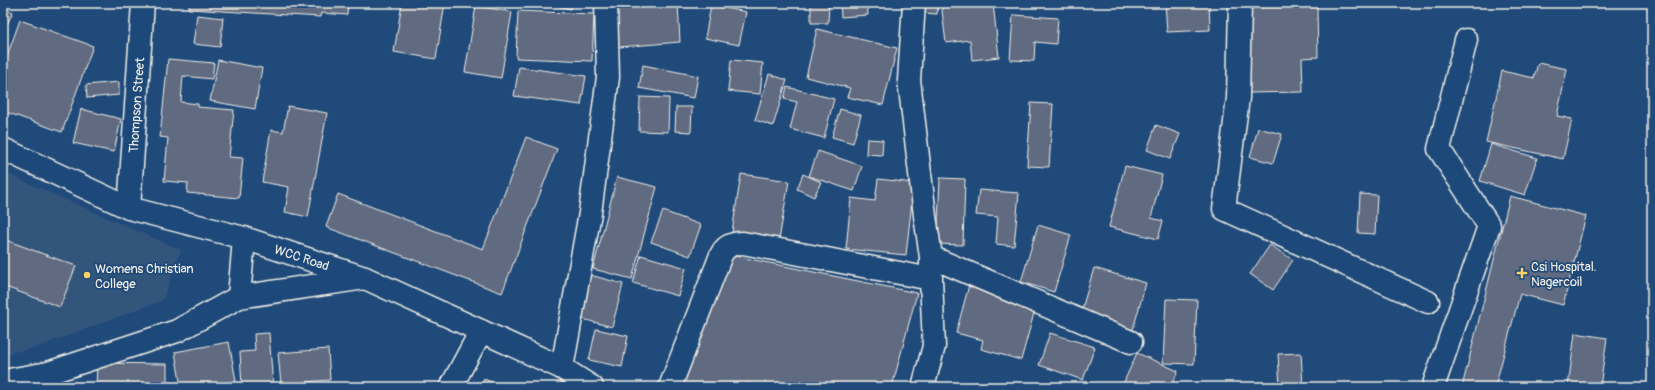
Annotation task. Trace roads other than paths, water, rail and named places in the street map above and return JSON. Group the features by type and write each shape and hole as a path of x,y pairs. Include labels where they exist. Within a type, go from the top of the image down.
{"street":[{"name":"Thompson Street","path":"129,208 143,3"},
{"path":"562,368 590,213 608,77 606,3"},
{"path":"914,3 909,80 931,257 934,346 923,387"},
{"path":"1240,3 1238,98 1224,209 1428,302"},
{"path":"1433,387 1489,226 1439,149 1466,40"},
{"name":"WCC Road","path":"3,149 129,208 244,238 365,278 562,368 592,387"},
{"path":"239,297 244,238"},
{"path":"670,387 723,250 736,243 743,243 931,279"},
{"path":"931,257 1130,342"},
{"path":"3,381 45,380 176,331 239,297 365,278"},
{"path":"451,387 481,330"}],"place":[{"name":"Csi Hospital. Nagercoil","path":"1522,273"},
{"name":"Womens Christian College","path":"87,275"}]}
